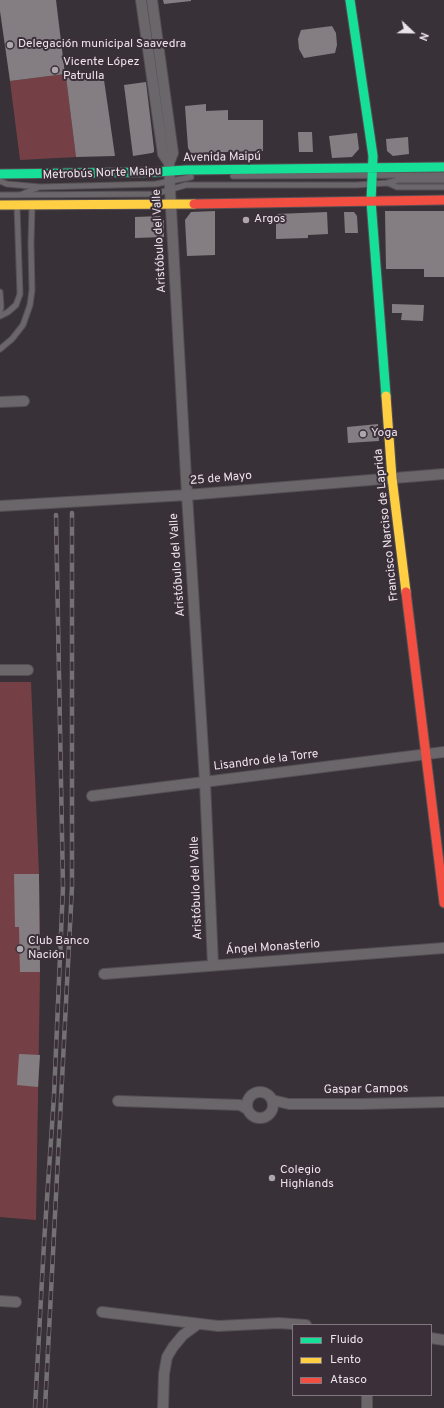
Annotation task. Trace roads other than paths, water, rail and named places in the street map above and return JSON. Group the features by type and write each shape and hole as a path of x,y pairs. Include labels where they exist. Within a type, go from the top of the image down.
{"street":[{"name":"Aristóbulo del Valle","path":"140,0 163,154 170,176"},
{"name":"Aristóbulo del Valle","path":"152,0 173,153 170,176 171,204 205,782 213,965"},
{"name":"Francisco Narciso de Laprida","path":"350,0 373,156 371,201 392,478 444,903"},
{"name":"Avenida Maipú","path":"0,174 170,176 186,170 372,176 444,167"},
{"path":"0,205 17,200 171,204 444,200"},
{"path":"0,402 24,402"},
{"name":"25 de Mayo","path":"0,506 187,495 444,474"},
{"path":"0,670 28,670"},
{"name":"Lisandro de la Torre","path":"92,796 444,752"},
{"name":"Ángel Monasterio","path":"104,974 444,948"},
{"path":"262,1092 266,1093 272,1105 266,1116 258,1118 252,1115 245,1105 253,1094 262,1092"},
{"path":"118,1100 245,1105"},
{"name":"Gaspar Campos","path":"272,1105 444,1102"},
{"path":"0,1301 16,1302"},
{"path":"102,1312 218,1326 278,1323 292,1324"},
{"path":"163,1408 164,1374 167,1357 183,1335 198,1324"},
{"path":"432,1338 444,1340"},
{"path":"367,1396 367,1408"}],"lane":[{"name":"Metrobús Norte Maipu","path":"170,176 186,185 444,174"},
{"name":"Metrobús Norte Maipu","path":"32,200 155,194 170,176"},
{"name":"Metrobús Norte Maipu","path":"0,180 7,184 40,187 156,184 170,176 194,176"},
{"name":"Metrobús Norte Maipu","path":"225,176 372,176 398,187 444,187"},
{"name":"Metrobús Norte Maipu","path":"387,183 398,180 444,180"},
{"path":"0,195 17,200 40,187"},
{"path":"0,316 8,312 16,305 20,294 17,200"},
{"path":"0,349 12,339 23,325 30,305 32,290 32,200"},
{"path":"0,292 0,311"}],"railway":[{"path":"45,1408 72,887 72,513"},
{"path":"35,1408 54,1096 63,887 56,515"}],"place":[{"name":"Delegación municipal Saavedra","path":"10,45"},
{"name":"Vicente López Patrulla","path":"55,70"},
{"name":"Argos","path":"246,220"},
{"name":"Yoga","path":"363,434"},
{"name":"Club Banco Nación","path":"20,949"},
{"name":"Colegio Highlands","path":"272,1178"}]}
